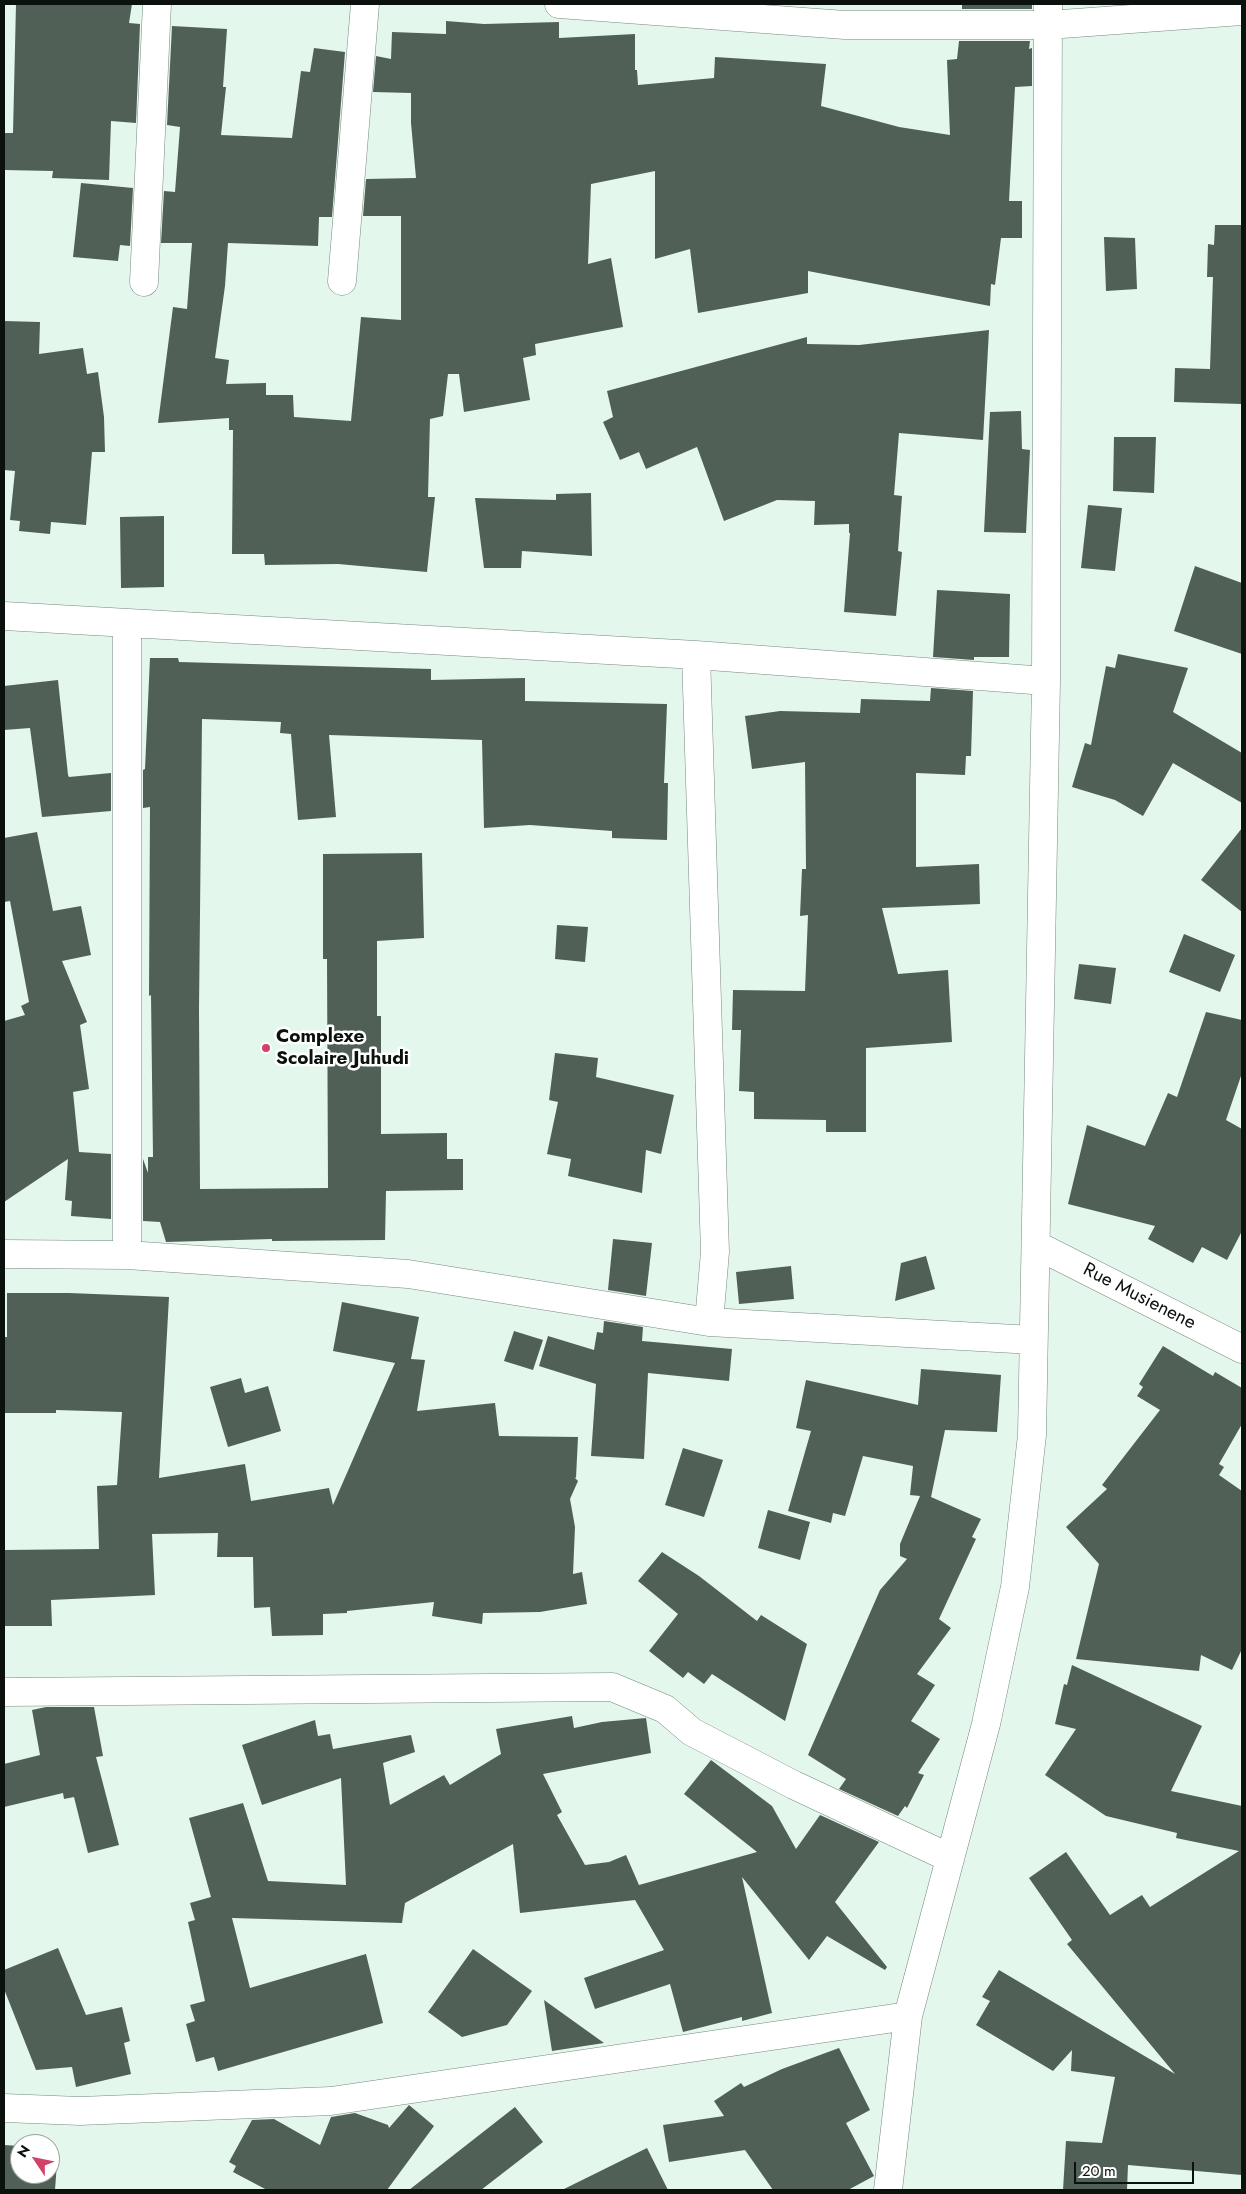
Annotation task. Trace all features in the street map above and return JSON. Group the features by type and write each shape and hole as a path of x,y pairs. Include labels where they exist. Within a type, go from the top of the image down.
{"street":[{"path":"144,282 157,4"},
{"path":"342,281 365,4"},
{"path":"560,4 845,25 1048,14 1242,11"},
{"path":"888,2190 908,2016 986,1724 1015,1587 1032,1435 1046,681 1048,14"},
{"path":"4,616 696,655 1046,681"},
{"path":"127,623 127,1255"},
{"path":"696,655 714,1252 709,1322"},
{"name":"Rue Musienene","path":"1036,1245 1242,1349"},
{"path":"4,1254 127,1255 408,1274 709,1322 1033,1340"},
{"path":"4,1692 612,1687 665,1709 692,1732 794,1786 950,1858"},
{"path":"4,2108 80,2111 331,2101 908,2016"}],"building":[{"path":"16,4 132,4 129,23 140,24 136,123 111,121 109,180 52,178 53,171 4,170 4,133 13,133"},
{"path":"962,4 1032,4 1032,9 962,9"},
{"path":"446,21 484,24 559,22 559,38 635,34 635,70 637,70 638,85 714,78 715,57 826,64 821,106 899,127 950,135 947,60 957,59 959,41 1030,41 1029,49 1032,48 1032,86 1015,87 1009,201 1022,201 1022,238 1001,238 995,285 991,284 990,306 808,271 808,293 698,313 690,249 655,259 655,171 591,184 588,264 611,258 623,327 535,344 536,355 523,358 530,400 464,412 459,374 448,374 443,416 430,419 428,497 435,497 427,572 338,564 265,565 264,554 232,554 233,430 229,430 229,418 158,423 173,307 187,309 192,243 161,243 164,191 175,192 180,127 167,125 172,26 227,29 223,87 226,87 221,135 292,138 301,71 310,72 314,48 345,52 332,217 319,217 318,246 228,243 225,286 215,358 229,360 226,384 266,383 266,395 293,395 294,417 351,421 361,317 401,320 401,216 363,216 366,179 416,178 411,123 411,93 373,92 376,56 391,59 392,32 446,34"},
{"path":"81,183 133,188 130,246 120,245 118,261 73,257"},
{"path":"1215,225 1242,225 1242,404 1174,402 1175,368 1210,369 1213,277 1207,277 1208,244 1214,245"},
{"path":"1104,237 1135,238 1137,289 1106,291"},
{"path":"4,321 40,322 39,354 83,348 87,374 98,372 104,417 105,452 92,452 86,525 51,522 50,534 19,531 20,521 10,520 15,471 4,470"},
{"path":"989,330 983,440 899,433 894,495 902,496 898,551 902,552 896,616 844,612 850,533 849,524 814,525 815,501 777,500 724,521 697,447 646,469 639,452 620,460 603,422 613,417 607,391 807,337 807,344 859,345"},
{"path":"1021,411 1022,449 1030,450 1026,533 984,532 990,412"},
{"path":"1114,437 1156,437 1154,493 1113,491"},
{"path":"591,493 592,556 522,551 521,568 484,568 475,498 556,500 556,494"},
{"path":"1088,505 1122,508 1115,571 1081,568"},
{"path":"164,516 164,587 121,588 120,517"},
{"path":"1195,566 1242,583 1242,654 1174,631"},
{"path":"937,590 1010,594 1009,657 974,657 974,660 933,657"},
{"path":"1118,654 1188,668 1173,712 1242,753 1242,803 1173,763 1143,816 1115,800 1072,787 1085,743 1091,745 1106,666 1115,668"},
{"path":"150,658 178,658 179,662 431,669 431,680 525,678 525,701 667,704 664,783 668,783 667,840 612,838 612,831 530,825 484,828 482,740 329,735 336,817 298,820 291,734 280,733 281,722 202,719 199,1009 200,1189 328,1188 327,959 323,959 323,854 422,853 424,938 377,941 377,1016 381,1016 381,1134 447,1133 447,1159 463,1159 463,1190 386,1191 385,1240 272,1241 272,1239 166,1242 160,1222 143,1221 143,1159 148,1173 148,1157 153,1157 151,995 149,996 150,807 143,808 143,770 145,769"},
{"path":"58,680 68,775 69,777 111,773 111,811 42,817 30,728 4,730 4,686"},
{"path":"931,688 973,691 971,756 966,756 965,775 916,773 916,867 979,864 980,904 882,908 898,974 948,970 952,1042 866,1048 866,1132 826,1132 826,1120 754,1119 754,1092 739,1091 741,1030 732,1030 733,990 805,991 808,915 800,916 802,869 806,869 805,762 752,769 745,716 780,711 860,713 861,699 930,701"},
{"path":"1242,828 1242,912 1201,880"},
{"path":"37,832 53,911 81,906 91,955 62,961 87,1022 80,1025 89,1089 73,1092 79,1152 111,1154 111,1219 71,1216 72,1201 65,1200 68,1159 4,1202 4,1021 25,1015 21,1006 29,1002 10,901 4,902 4,838"},
{"path":"557,925 588,927 585,962 555,959"},
{"path":"1184,934 1235,955 1220,992 1169,972"},
{"path":"1079,964 1116,968 1111,1004 1074,999"},
{"path":"1206,1012 1242,1020 1242,1073 1226,1120 1242,1129 1242,1231 1227,1260 1202,1247 1193,1263 1148,1239 1155,1226 1068,1204 1087,1125 1145,1146 1168,1093 1177,1097"},
{"path":"555,1053 598,1058 596,1077 674,1095 661,1154 646,1150 642,1193 568,1176 571,1159 547,1154 558,1102 549,1100"},
{"path":"613,1239 652,1243 646,1296 608,1290"},
{"path":"926,1256 935,1289 895,1301 901,1263"},
{"path":"791,1266 794,1299 739,1304 736,1272"},
{"path":"7,1293 69,1293 169,1297 159,1478 245,1464 251,1501 329,1488 333,1505 395,1363 333,1351 342,1302 419,1317 411,1359 425,1360 417,1411 495,1403 499,1436 578,1437 576,1478 574,1477 578,1481 570,1499 575,1527 573,1574 582,1572 587,1604 540,1612 483,1613 482,1624 432,1616 434,1602 347,1611 347,1613 323,1614 323,1635 272,1636 270,1607 254,1608 253,1557 217,1557 218,1533 152,1534 155,1595 51,1600 52,1626 4,1626 4,1550 99,1549 97,1486 117,1485 122,1412 56,1410 56,1413 4,1413 4,1337 7,1337"},
{"path":"604,1321 643,1327 642,1341 732,1349 729,1381 648,1373 644,1459 591,1456 596,1384 539,1366 548,1336 594,1350 597,1332 603,1333"},
{"path":"514,1331 543,1340 533,1370 504,1361"},
{"path":"1163,1346 1213,1376 1215,1372 1242,1388 1242,1424 1219,1464 1224,1467 1219,1475 1242,1491 1242,1649 1232,1670 1201,1655 1199,1671 1076,1659 1099,1564 1066,1527 1107,1489 1102,1485 1160,1410 1137,1396 1143,1387 1139,1384"},
{"path":"921,1369 1001,1375 997,1432 945,1430 931,1497 981,1519 972,1537 976,1539 939,1619 951,1628 917,1674 935,1685 911,1721 940,1739 918,1773 924,1775 907,1808 905,1806 898,1816 839,1789 846,1779 808,1755 880,1590 907,1559 900,1556 900,1544 920,1496 910,1495 913,1466 863,1456 845,1516 833,1513 831,1523 788,1511 811,1431 796,1428 806,1380 918,1405"},
{"path":"241,1378 245,1393 268,1386 281,1431 228,1447 210,1387"},
{"path":"683,1448 723,1460 704,1517 665,1505"},
{"path":"768,1510 810,1522 800,1560 758,1548"},
{"path":"662,1552 699,1576 757,1621 761,1615 807,1644 785,1721 712,1674 704,1684 688,1672 683,1678 649,1651 678,1614 638,1581"},
{"path":"1072,1665 1202,1726 1171,1791 1242,1806 1242,2175 1128,2165 1127,2190 1063,2190 1066,2141 1102,2143 1115,2077 1071,2071 1072,2050 1053,2071 976,2025 990,2001 982,1997 999,1970 1175,2074 1067,1944 1072,1940 1029,1878 1066,1852 1110,1915 1142,1895 1150,1907 1239,1851 1176,1838 1177,1833 1106,1816 1045,1775 1076,1729 1055,1724 1064,1684 1067,1685"},
{"path":"46,1707 94,1707 103,1756 96,1757 119,1845 88,1853 74,1797 64,1799 63,1793 4,1807 4,1764 40,1755 32,1710"},
{"path":"572,1716 574,1728 602,1722 646,1718 651,1753 543,1774 562,1812 557,1815 585,1865 609,1862 626,1855 639,1885 757,1852 684,1794 711,1760 772,1806 796,1849 820,1815 879,1842 835,1902 887,1967 885,1970 827,1936 809,1960 742,1877 772,2013 742,2021 742,2017 683,2032 670,1984 595,2009 584,1978 664,1950 635,1900 520,1913 513,1844 405,1903 402,1923 232,1918 250,1988 366,1954 383,2023 218,2071 214,2057 196,2062 186,2024 195,2021 190,2005 205,2001 188,1922 195,1920 190,1903 211,1897 189,1818 243,1803 268,1881 346,1885 341,1778 262,1805 242,1745 315,1720 318,1736 330,1734 333,1749 411,1735 415,1752 383,1763 390,1805 444,1775 450,1785 501,1754 496,1729"},
{"path":"58,1948 86,2015 122,2007 130,2041 124,2043 131,2074 76,2087 72,2067 36,2070 4,1989 4,1970"},
{"path":"473,1949 532,1991 507,2025 462,2037 428,2012"},
{"path":"544,2000 604,2043 552,2051"},
{"path":"839,2048 870,2110 846,2123 874,2176 848,2190 773,2190 745,2150 669,2162 663,2125 724,2116 714,2101 741,2083 744,2087 782,2069"},
{"path":"409,2105 434,2126 387,2190 267,2190 233,2172 236,2166 229,2162 252,2120 274,2119 320,2145 331,2117 355,2113 388,2125 389,2128"},
{"path":"515,2107 543,2142 481,2190 409,2190"},
{"path":"4,2145 10,2145 10,2184 55,2184 55,2190 4,2190"},
{"path":"647,2148 668,2190 562,2190"}],"place":[{"name":"Complexe Scolaire Juhudi","path":"266,1048"}]}
